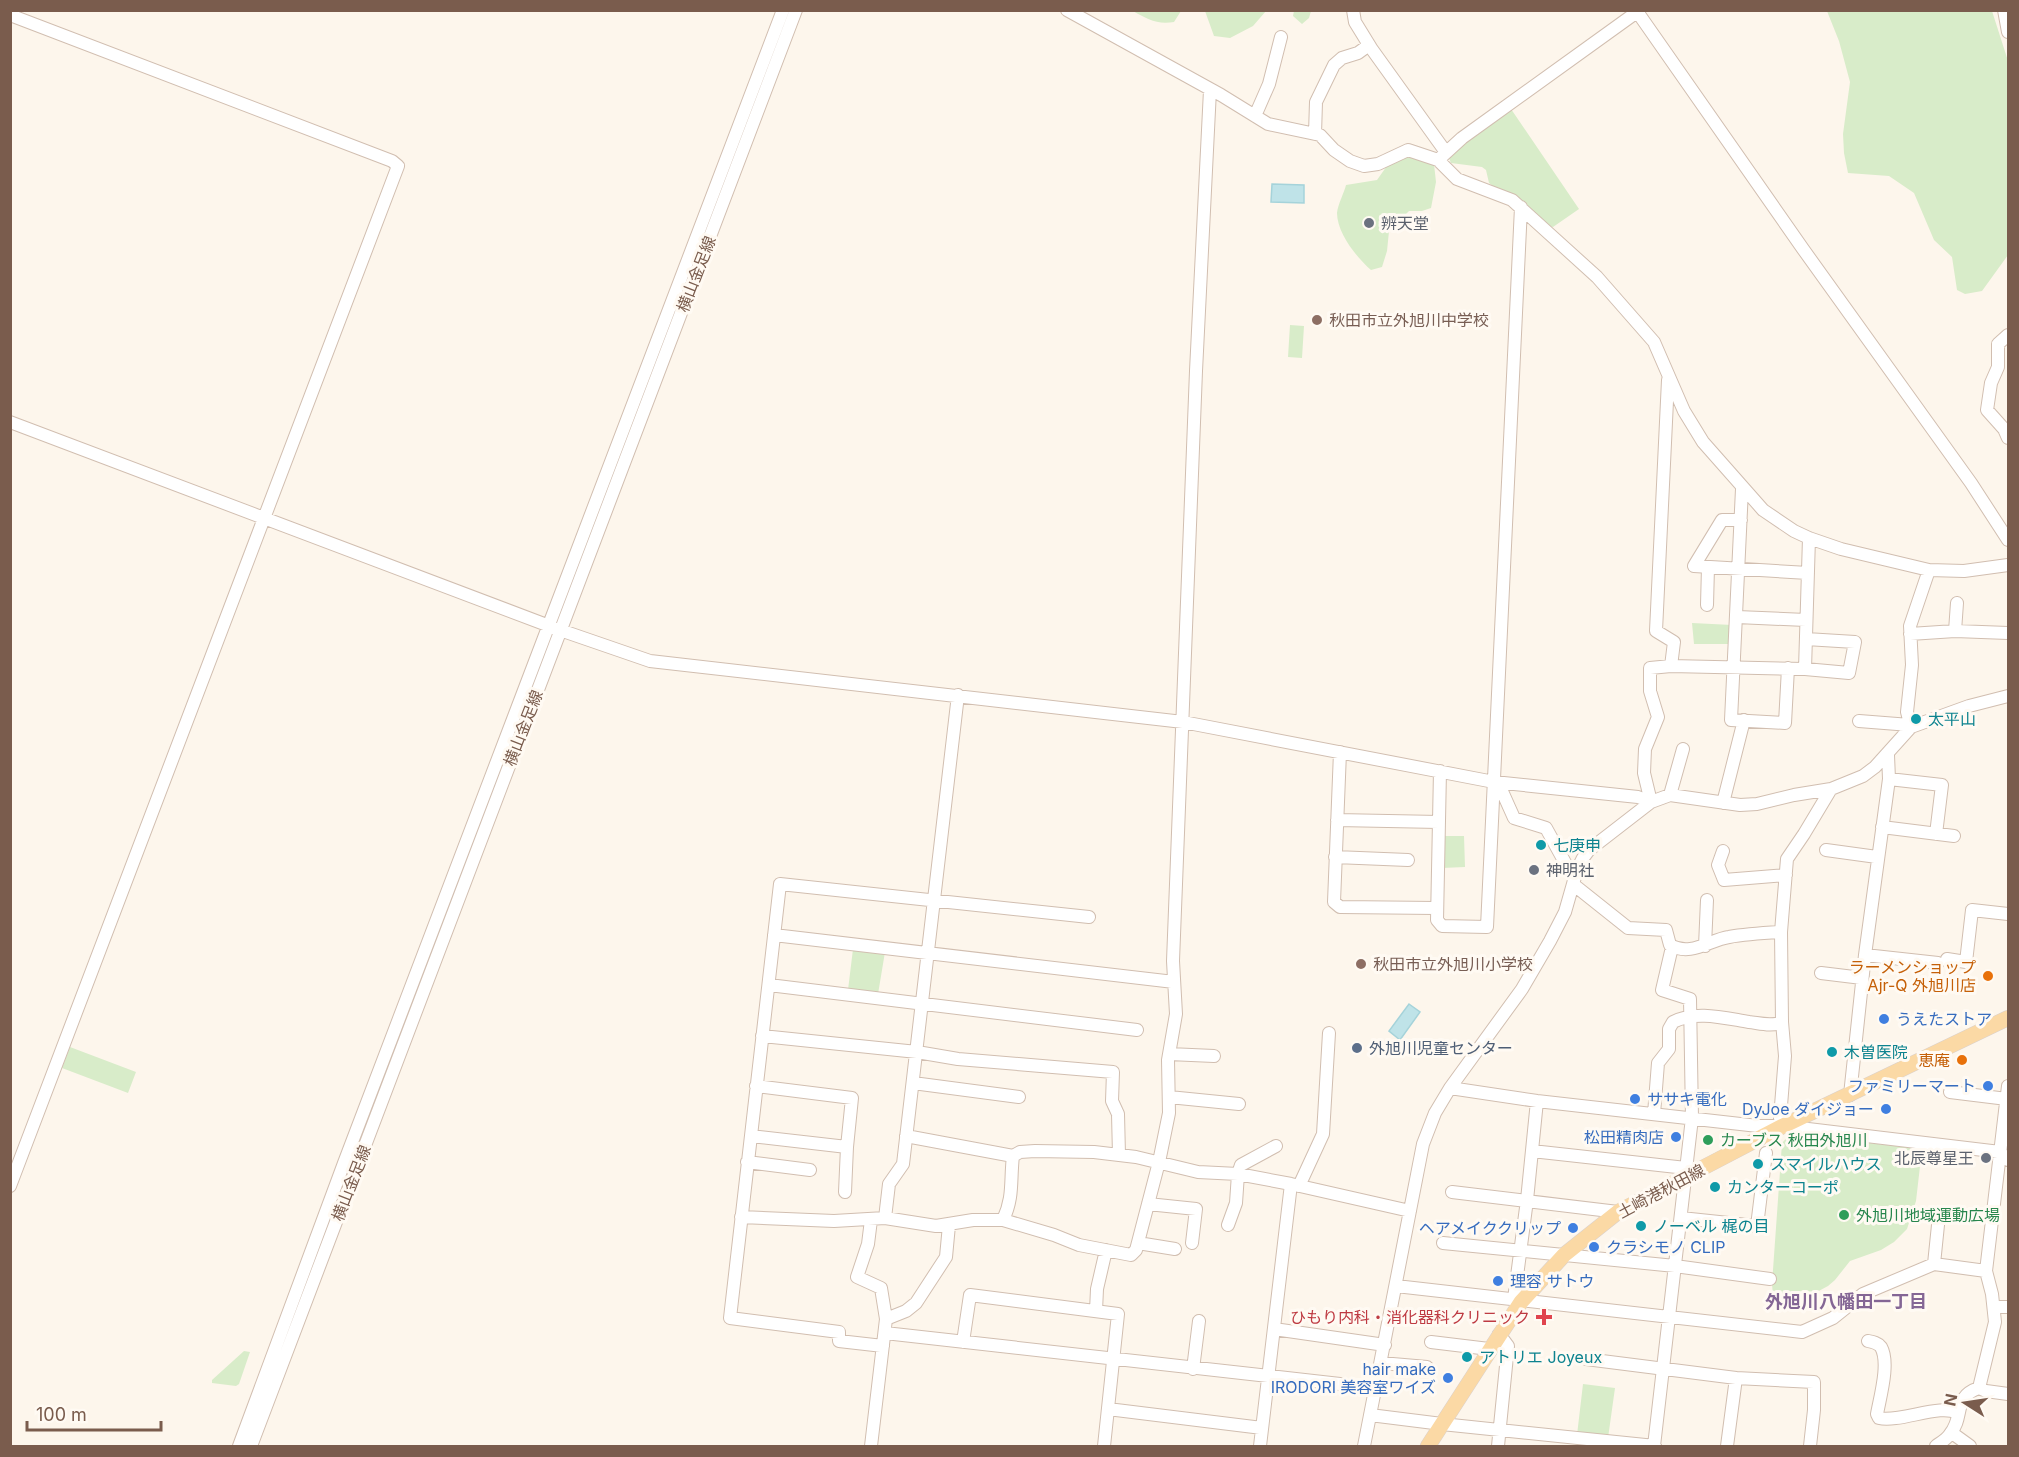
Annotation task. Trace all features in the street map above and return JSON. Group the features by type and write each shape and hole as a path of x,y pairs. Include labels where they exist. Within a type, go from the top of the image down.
{"main road":[{"name":"土崎港秋田線","path":"1428,1446 1518,1300 1564,1255 1618,1212 1686,1173 2008,1018"}],"street":[{"name":"横山金足線","path":"251,1446 783,10"},
{"name":"横山金足線","path":"239,1446 344,1163 796,10"},
{"path":"1067,10 1268,124 1320,135 1334,150 1350,161 1364,166 1378,164 1408,150 1442,156 1637,11 1803,249 1971,483 2008,540"},
{"path":"1353,10 1355,22 1369,45 1456,178 1501,195 1521,207 1597,277 1654,342 1684,411 1703,442 1742,489 1763,510 1794,531 1809,538 1841,549 1929,570 1964,571 2008,565"},
{"path":"2004,10 2008,32"},
{"path":"10,15 392,160 398,166 10,1186"},
{"path":"1255,116 1269,84 1281,37"},
{"path":"1315,134 1316,102 1334,65 1342,58 1358,53 1369,45"},
{"path":"741,1217 834,1221 885,1218 936,1226 973,1220 1003,1220 1079,1245 1131,1255 1136,1250 1169,1113 1169,1054 1176,1014 1173,961 1196,370 1210,90"},
{"path":"1440,771 1437,920 1442,926 1487,927 1497,782 1521,207"},
{"path":"2008,335 1998,344 1998,367 1991,383 1987,410 2004,429 2008,438"},
{"path":"1668,376 1656,631 1674,642 1671,666"},
{"path":"10,422 650,661 1183,722 1497,782 1638,797 1651,802"},
{"path":"1742,489 1731,720 1785,723 1788,668"},
{"path":"1741,520 1722,520 1694,566 1808,573"},
{"path":"1805,669 1809,538"},
{"path":"1707,605 1708,567"},
{"path":"1911,726 1907,712 1912,665 1910,626 1929,570"},
{"path":"1955,631 1957,603"},
{"path":"1737,617 1806,620"},
{"path":"1910,634 1955,631 2008,633"},
{"path":"1651,802 1644,773 1645,749 1658,717 1650,691 1650,668 1735,666 1849,673 1855,642 1806,639"},
{"path":"885,1218 889,1184 903,1164 958,695"},
{"path":"1858,721 1911,726 1969,706 2008,696"},
{"path":"1723,802 1744,720"},
{"path":"1364,1446 1424,1144 1435,1113 1450,1088 1522,989 1565,912 1577,870 1589,850 1651,802 1670,795 1740,805 1757,804 1831,789 1863,776 1888,755 1911,726"},
{"path":"1670,795 1683,749"},
{"path":"1340,752 1334,902 1340,907 1436,908"},
{"path":"1850,1095 1862,978 1889,779 1888,755"},
{"path":"1889,779 1942,785 1936,834"},
{"path":"1497,782 1514,818 1546,828 1568,868 1577,870"},
{"path":"1783,1126 1780,1118 1785,1056 1782,1022 1782,932 1787,859 1831,789"},
{"path":"1337,820 1439,822"},
{"path":"1882,827 1954,836"},
{"path":"1826,850 1877,857"},
{"path":"1723,851 1718,865 1724,880 1786,875"},
{"path":"1335,857 1408,860"},
{"path":"1089,917 780,884 730,1318 839,1332 839,1341 963,1342 1340,1384"},
{"path":"1574,885 1628,928 1666,930 1670,945 1679,950 1705,946 1725,937 1782,932"},
{"path":"1705,946 1707,900"},
{"path":"1865,955 1966,962 1972,910 2008,914"},
{"path":"774,935 1174,982"},
{"path":"1370,1414 1442,1424 1654,1446 1692,1118 1690,999 1662,990 1672,946"},
{"path":"1821,973 1862,978"},
{"path":"769,985 1137,1030"},
{"path":"1653,1114 1658,1063 1669,1049 1669,1029 1673,1022 1692,1016 1762,1024 1782,1022"},
{"path":"1260,1446 1295,1185 1323,1134 1329,1033"},
{"path":"762,1036 917,1052 958,1059 1113,1072 1112,1101 1118,1114 1119,1155"},
{"path":"1169,1054 1214,1056"},
{"path":"913,1083 1019,1097"},
{"path":"756,1086 852,1098 845,1192"},
{"path":"1450,1088 1537,1101 1758,1126 1783,1126 2004,1156"},
{"path":"1950,1092 2008,1092 2004,1156 1986,1271 1995,1307 1995,1322 1979,1388"},
{"path":"1169,1097 1239,1104"},
{"path":"1518,1300 1537,1101"},
{"path":"750,1136 847,1147"},
{"path":"906,1136 1013,1156 1020,1152 1035,1151 1119,1155 1198,1172 1238,1174 1410,1211"},
{"path":"1228,1225 1236,1203 1238,1174 1241,1165 1276,1146"},
{"path":"1532,1151 1686,1173"},
{"path":"1681,1218 1757,1226 1766,1153"},
{"path":"1003,1220 1008,1210 1012,1191 1013,1156"},
{"path":"747,1162 810,1170"},
{"path":"1452,1192 1618,1212"},
{"path":"1148,1204 1196,1209 1192,1243"},
{"path":"872,1220 868,1244 857,1277 881,1288 886,1319 872,1446"},
{"path":"886,1319 906,1311 916,1302 946,1257 949,1225"},
{"path":"1934,1263 1938,1225"},
{"path":"1138,1243 1175,1249"},
{"path":"1443,1243 1675,1266 1770,1279"},
{"path":"1096,1311 1097,1289 1106,1250"},
{"path":"1396,1286 1802,1332 1833,1318 1863,1294 1934,1263 1986,1271"},
{"path":"963,1342 969,1295 1118,1314 1104,1446"},
{"path":"1995,1307 2008,1307"},
{"path":"1193,1369 1199,1321"},
{"path":"1274,1329 1385,1345"},
{"path":"1498,1446 1508,1346 1499,1334"},
{"path":"1868,1341 1877,1343 1881,1348 1883,1360 1883,1382 1876,1414 1879,1418 1912,1416 1934,1411 1955,1411 1958,1414"},
{"path":"1431,1342 1489,1350"},
{"path":"1586,1359 1736,1378 1814,1382 1810,1446"},
{"path":"1381,1363 1427,1367"},
{"path":"1727,1446 1736,1378"},
{"path":"1936,1446 1952,1433 1961,1400 1967,1393 1979,1388 2008,1394"},
{"path":"1108,1409 1262,1428"},
{"path":"1952,1433 1970,1446"}],"green space":[{"path":"1205,10 1266,11 1253,26 1230,38 1214,36"},
{"path":"1294,10 1311,11 1309,18 1302,24 1293,16"},
{"path":"1133,11 1181,11 1174,22 1162,23 1152,21"},
{"path":"1827,11 1992,11 2008,61 2008,255 1982,291 1965,294 1957,290 1952,257 1934,240 1914,193 1889,176 1848,173 1843,134 1850,82 1839,41"},
{"path":"1511,109 1579,209 1553,227 1489,183 1486,170 1482,167 1451,163 1449,158 1451,152"},
{"path":"1409,155 1434,164 1436,182 1431,208 1409,211 1389,231 1387,251 1382,267 1371,270 1354,252 1340,229 1337,213 1339,206 1346,185 1377,180 1389,163"},
{"path":"1290,325 1304,326 1302,358 1288,357"},
{"path":"1692,623 1732,625 1731,644 1694,644"},
{"path":"1444,836 1464,836 1465,867 1442,868"},
{"path":"853,949 885,952 878,994 848,990"},
{"path":"70,1047 136,1072 128,1093 62,1068"},
{"name":"外旭川地域運動広場","path":"1790,1134 1922,1149 1916,1201 1907,1229 1894,1242 1881,1250 1850,1261 1828,1286 1789,1307 1774,1308 1772,1284 1782,1143"},
{"path":"244,1351 250,1352 239,1384 236,1386 212,1383 212,1380"},
{"path":"1583,1384 1615,1388 1608,1438 1577,1435"}],"water":[{"path":"1272,184 1304,185 1304,203 1271,202"},
{"path":"1409,1004 1420,1012 1400,1040 1389,1031"}],"place":[{"name":"辨天堂","path":"1369,223"},
{"name":"秋田市立外旭川中学校","path":"1317,320"},
{"name":"太平山","path":"1916,719"},
{"name":"七庚申","path":"1541,845"},
{"name":"神明社","path":"1534,870"},
{"name":"秋田市立外旭川小学校","path":"1361,964"},
{"name":"ラーメンショップ Ajr-Q 外旭川店","path":"1988,976"},
{"name":"うえたストア","path":"1884,1019"},
{"name":"外旭川児童センター","path":"1357,1048"},
{"name":"木曽医院","path":"1832,1052"},
{"name":"恵庵","path":"1962,1060"},
{"name":"ファミリーマート","path":"1988,1086"},
{"name":"ササキ電化","path":"1635,1099"},
{"name":"DyJoe ダイジョー","path":"1886,1109"},
{"name":"松田精肉店","path":"1676,1137"},
{"name":"カーブス 秋田外旭川","path":"1708,1140"},
{"name":"北辰尊星王","path":"1986,1158"},
{"name":"スマイルハウス","path":"1758,1164"},
{"name":"カンターコーポ","path":"1715,1187"},
{"name":"外旭川地域運動広場","path":"1844,1215"},
{"name":"ノーベル 梶の目","path":"1641,1226"},
{"name":"ヘアメイククリップ","path":"1573,1228"},
{"name":"クラシモノ CLIP","path":"1594,1247"},
{"name":"理容 サトウ","path":"1498,1281"},
{"name":"ひもり内科・消化器科クリニック","path":"1544,1317"},
{"name":"アトリエ Joyeux","path":"1467,1357"},
{"name":"hair make IRODORI 美容室ワイズ","path":"1448,1378"}],"district":[{"name":"外旭川八幡田一丁目","path":"1846,1302"}]}
